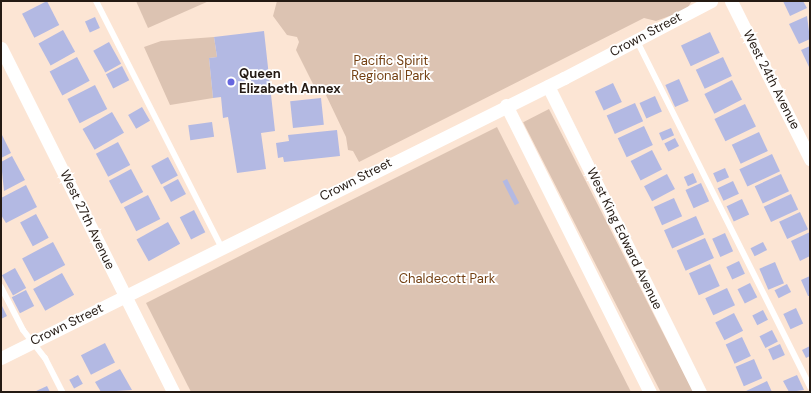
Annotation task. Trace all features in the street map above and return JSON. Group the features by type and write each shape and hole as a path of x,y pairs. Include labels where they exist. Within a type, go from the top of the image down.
{"street":[{"name":"Crown Street","path":"1,358 506,105 548,86 637,41 711,1"},
{"name":"West 24th Avenue","path":"731,1 810,159"},
{"name":"West 27th Avenue","path":"1,48 172,392"},
{"name":"West King Edward Avenue","path":"548,86 700,392"},
{"path":"506,105 650,392"}],"lane":[{"path":"96,1 222,248"},
{"path":"637,41 810,387"},
{"path":"1,287 32,342 45,358 62,392"}],"green space":[{"path":"136,1 209,1 148,28"},
{"name":"Pacific Spirit Regional Park","path":"277,1 692,1 686,10 656,21 644,18 359,162 353,151 348,150 346,137 325,93 316,90 296,50 299,42 297,37 287,35 273,16"},
{"path":"214,37 217,57 209,58 213,98 170,105 144,47 161,41"},
{"path":"549,109 693,391 661,392 523,122"},
{"name":"Chaldecott Park","path":"497,127 631,392 191,392 146,303"}],"building":[{"path":"47,1 59,25 34,38 22,14"},
{"path":"783,1 803,1 807,8 790,16"},
{"path":"807,16 810,39 799,44 789,24"},
{"path":"95,17 100,28 90,32 85,21"},
{"path":"63,30 75,52 51,65 39,44"},
{"path":"264,31 275,131 261,133 266,169 237,173 228,117 223,118 221,97 213,98 209,58 217,57 214,37"},
{"path":"710,32 720,53 691,66 681,46"},
{"path":"109,42 121,64 105,73 93,51"},
{"path":"810,46 810,69 801,50"},
{"path":"77,57 90,81 62,95 50,72"},
{"path":"723,57 732,76 705,89 696,70"},
{"path":"122,66 129,80 113,88 106,74"},
{"path":"679,79 689,101 675,107 665,85"},
{"path":"732,80 742,100 714,114 704,94"},
{"path":"613,83 622,102 604,110 595,91"},
{"path":"95,85 107,109 80,123 67,99"},
{"path":"655,96 662,112 646,118 639,103"},
{"path":"321,98 324,125 293,128 290,101"},
{"path":"635,103 643,121 615,134 607,116"},
{"path":"745,104 756,126 725,141 714,119"},
{"path":"142,107 150,121 136,129 128,115"},
{"path":"112,112 124,133 95,150 83,129"},
{"path":"212,122 214,137 190,140 188,125"},
{"path":"644,126 653,145 627,157 618,138"},
{"path":"671,128 674,135 662,140 659,133"},
{"path":"337,130 340,156 284,162 283,157 278,158 276,143 289,141 288,135"},
{"path":"759,132 768,151 741,164 732,145"},
{"path":"1,133 11,153 1,158"},
{"path":"675,138 679,146 668,151 664,143"},
{"path":"118,142 130,165 108,177 96,154"},
{"path":"652,150 662,170 641,180 631,161"},
{"path":"772,154 780,171 747,186 739,169"},
{"path":"12,156 25,180 4,191 1,162"},
{"path":"168,157 178,176 161,184 151,166"},
{"path":"725,168 729,177 717,182 713,173"},
{"path":"131,169 143,192 121,204 109,181"},
{"path":"693,173 697,182 688,186 684,177"},
{"path":"667,174 675,189 652,201 644,186"},
{"path":"781,174 789,191 763,203 755,186"},
{"path":"178,179 186,194 171,202 163,187"},
{"path":"507,179 519,203 515,205 503,181"},
{"path":"733,181 739,194 724,201 718,188"},
{"path":"701,183 709,201 694,208 685,190"},
{"path":"26,185 37,207 6,223 1,215 1,198"},
{"path":"791,194 798,209 771,222 764,207"},
{"path":"148,195 160,219 136,231 124,207"},
{"path":"674,198 682,216 662,225 654,207"},
{"path":"742,199 749,214 734,222 727,206"},
{"path":"194,210 205,232 191,240 180,217"},
{"path":"800,212 808,229 787,239 779,222"},
{"path":"36,214 49,238 33,246 20,222"},
{"path":"696,216 704,234 672,249 664,230"},
{"path":"168,222 180,244 149,261 137,239"},
{"path":"810,232 810,256 800,261 791,241"},
{"path":"725,233 733,251 720,257 712,239"},
{"path":"705,238 714,258 686,271 677,251"},
{"path":"53,242 65,265 34,281 22,258"},
{"path":"763,242 767,250 755,256 751,248"},
{"path":"739,261 745,274 732,280 726,267"},
{"path":"775,262 784,283 768,290 759,269"},
{"path":"710,264 720,286 699,295 689,273"},
{"path":"15,268 26,288 13,295 2,275"},
{"path":"62,273 74,295 45,311 33,289"},
{"path":"810,276 810,296 808,296 801,280"},
{"path":"750,283 757,297 745,304 738,289"},
{"path":"787,284 791,292 779,298 775,290"},
{"path":"727,288 735,305 713,315 705,298"},
{"path":"26,290 34,306 20,313 12,297"},
{"path":"1,304 7,316 1,319"},
{"path":"796,308 803,323 790,329 783,314"},
{"path":"763,310 768,320 757,325 752,315"},
{"path":"734,313 743,331 724,340 715,323"},
{"path":"772,330 778,342 765,348 760,336"},
{"path":"742,337 751,356 735,364 726,345"},
{"path":"105,343 115,363 91,375 81,355"},
{"path":"780,344 785,355 773,360 768,349"},
{"path":"810,346 810,356 806,358 802,350"},
{"path":"754,359 762,378 744,386 736,367"},
{"path":"120,369 132,390 101,392 95,382"},
{"path":"78,375 83,384 74,389 69,380"},
{"path":"797,375 804,390 789,392 783,381"},
{"path":"767,381 772,392 744,392"},
{"path":"47,386 50,392 34,392"}],"place":[{"name":"Queen Elizabeth Annex","path":"231,82"}]}
